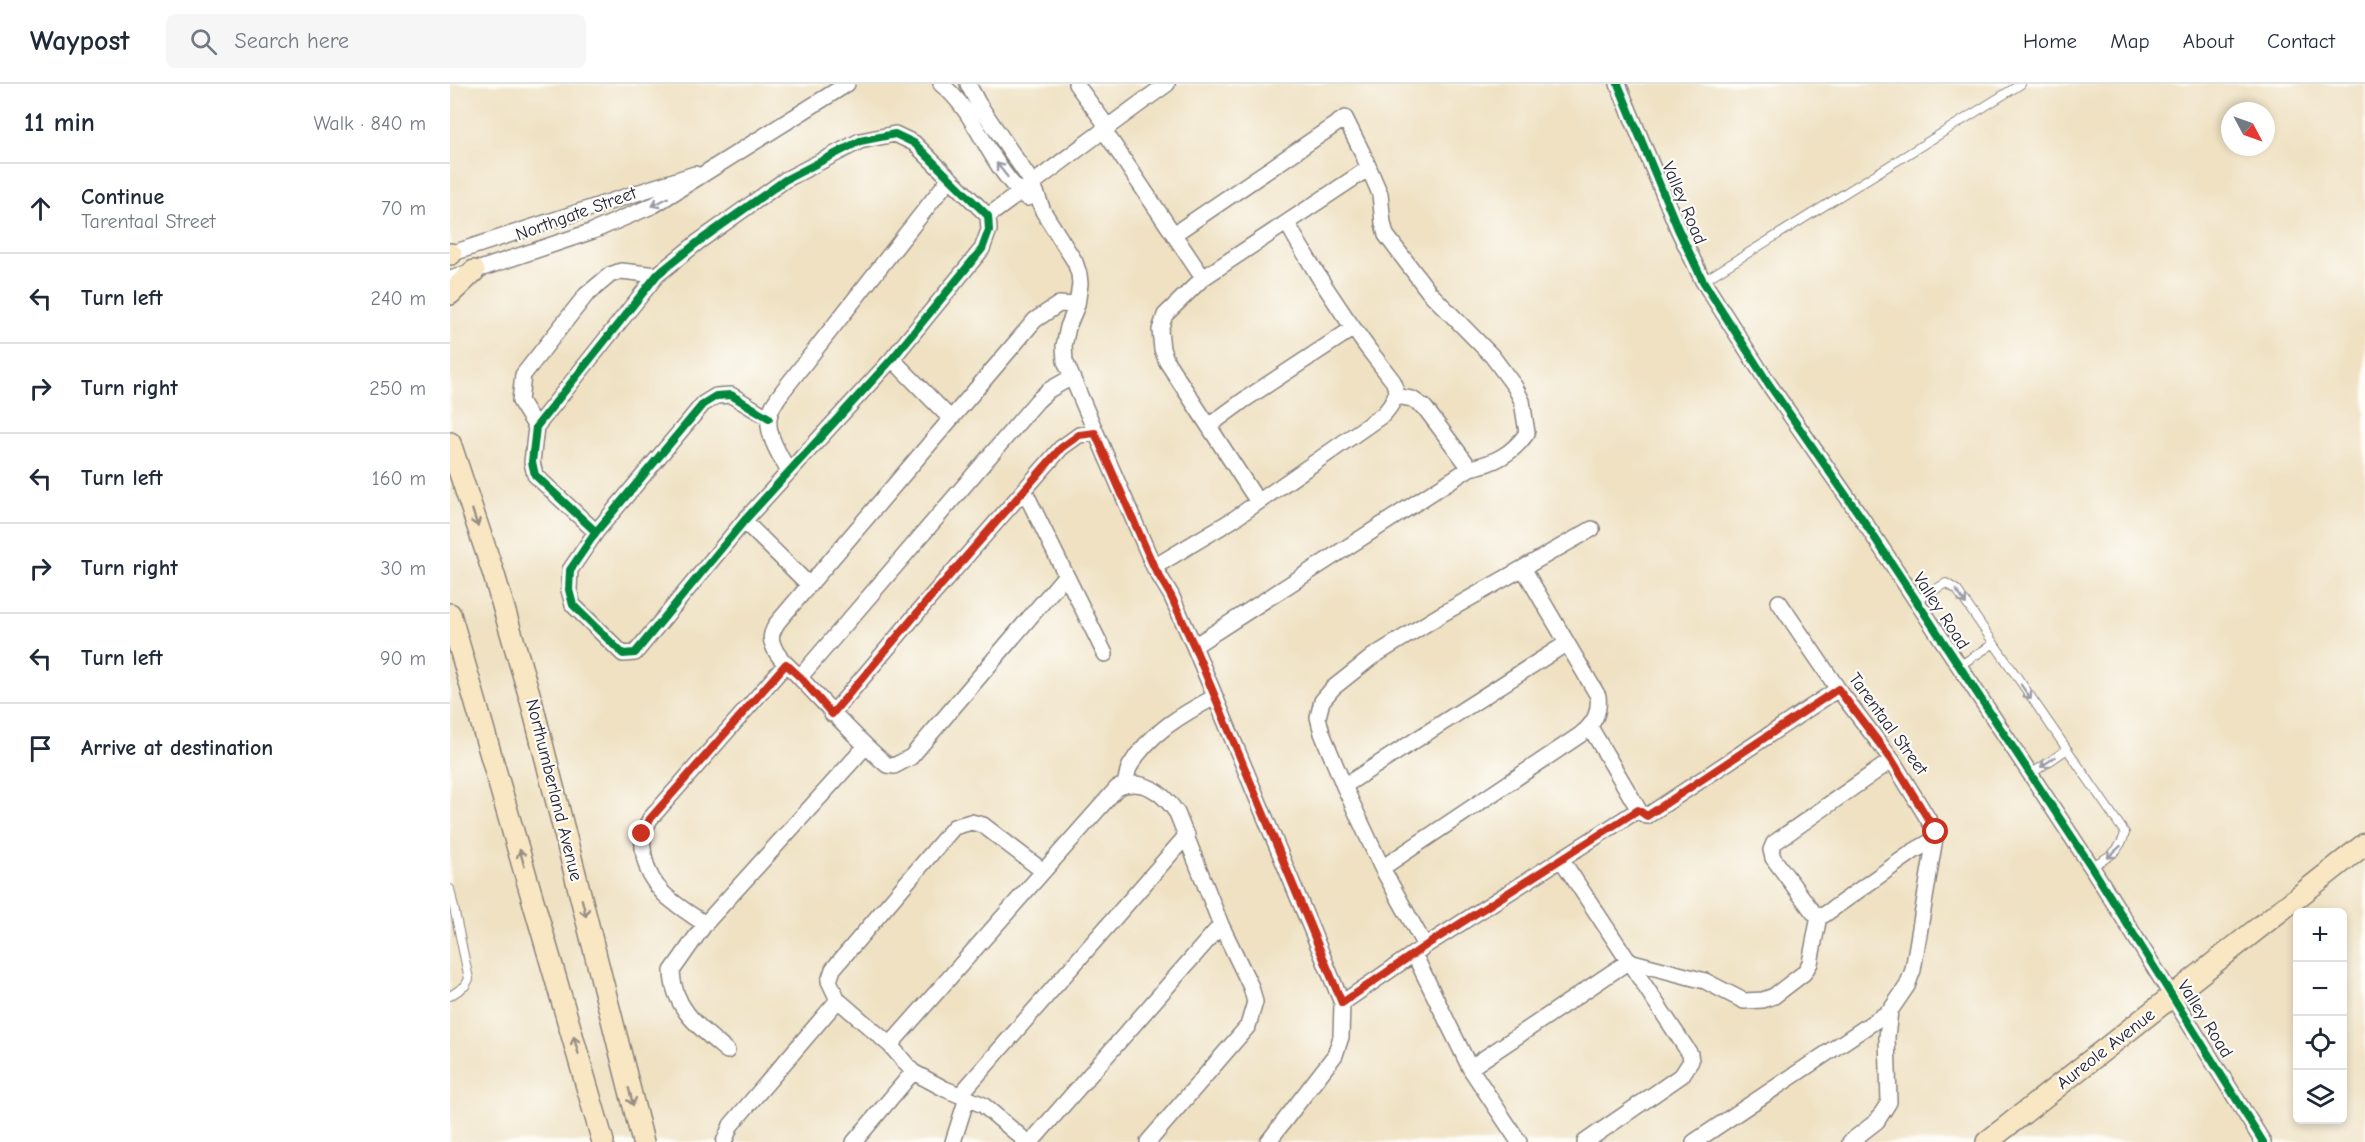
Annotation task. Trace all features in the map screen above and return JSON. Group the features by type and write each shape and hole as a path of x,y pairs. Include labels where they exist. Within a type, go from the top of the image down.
{"main road":[{"path":"450,294 474,271"},
{"name":"Northumberland Avenue","path":"450,443 494,575 532,704 643,1142"},
{"path":"450,614 603,1142"},
{"name":"Aureole Avenue","path":"1987,1142 2365,844"}],"street":[{"path":"941,84 965,112 995,160 1027,189"},
{"path":"968,84 1027,189 1075,262 1080,274 1077,305 1068,327 1064,346 1065,361 1154,567 1171,596 1194,646 1342,1003 1341,1037 1335,1055 1268,1142"},
{"path":"1076,84 1203,278"},
{"path":"988,216 1027,189 1105,127 1167,84"},
{"name":"Valley Road","path":"1618,84 1678,230 1703,280 1766,380 1916,601 2091,866 2263,1142"},
{"name":"Northgate Street","path":"450,279 593,231 636,214 679,191 709,170 849,85"},
{"path":"965,112 978,103"},
{"path":"1174,234 1345,118 1380,194 1383,223 1392,245 1429,292 1492,356 1515,387 1522,401 1527,433 1516,447 1487,465 1470,468 1194,646"},
{"path":"596,532 536,475 532,462 536,427 657,275 698,242 785,180 860,141 883,135 901,136 914,143 988,216 989,230 982,249 892,359 744,522 635,653 623,654 573,605 570,570 596,532 703,404 716,396 730,395 769,418"},
{"path":"1258,502 1167,362 1162,349 1160,330 1165,315 1203,278 1370,168"},
{"name":"Northgate Street","path":"450,254 709,170"},
{"path":"789,472 776,449 769,418 782,392 950,178"},
{"path":"1154,567 1234,519 1384,414 1396,396 1397,388 1393,381 1353,330 1313,270 1287,224"},
{"path":"536,427 520,401 523,375 530,366 586,296 610,275 621,271 657,275"},
{"path":"1065,576 910,757 894,766 887,765 832,714 786,664 773,645 771,636 777,623 1041,314 1059,304 1077,305"},
{"path":"1210,426 1244,400 1353,330"},
{"path":"892,359 951,419"},
{"path":"800,677 1029,410 1049,390 1072,377"},
{"path":"1396,396 1412,399 1425,408 1470,468"},
{"path":"832,714 929,599 1070,440 1079,435 1095,433"},
{"path":"1025,492 1105,654"},
{"path":"744,522 809,585"},
{"path":"1519,1142 1470,1068 1420,950 1344,786 1322,733 1318,717 1322,701 1333,688 1372,657 1592,529"},
{"path":"1382,868 1590,727 1598,714 1598,696 1523,568"},
{"name":"Tarentaal Street","path":"1779,602 1838,689 1892,760 1934,825 1935,839 1913,970 1907,986 1890,1011 1887,1037 1889,1102 1877,1121 1850,1142"},
{"path":"1344,786 1567,643"},
{"path":"705,924 666,897 656,886 647,871 642,834 650,819 786,664"},
{"path":"1590,727 1638,810 1647,816 1838,689"},
{"path":"1125,784 1130,766 1147,745 1180,715 1215,697"},
{"path":"727,1051 686,1013 673,980 672,971 705,924 866,746"},
{"path":"1892,760 1774,843 1771,850 1773,858 1813,912 1819,916 1824,915 1914,851 1935,839"},
{"path":"890,1045 1117,788 1125,784 1155,789 1168,800 1187,835 1221,925 1251,987 1255,1002 1253,1016 1248,1026 1148,1142"},
{"path":"1342,1003 1638,810"},
{"path":"1043,871 983,825 971,822 954,827 833,969 829,981 838,999 890,1045 913,1072 983,1105 1029,1142 1221,925"},
{"path":"953,1142 964,1097 1187,835"},
{"path":"1561,859 1690,1053 1691,1060 1682,1074 1585,1142"},
{"path":"1470,1068 1629,961 1705,981 1744,1001 1763,1000 1774,996 1804,973 1810,963 1819,916"},
{"path":"724,1142 731,1125 838,999"},
{"path":"1694,1142 1890,1011"},
{"path":"854,1142 913,1072"}],"lane":[{"path":"1703,280 2021,84"},
{"path":"1916,601 1947,583 1952,585 2125,833 2122,845 2114,854 2091,866"},
{"path":"1959,666 1993,644"},
{"path":"2031,774 2066,750"},
{"path":"450,889 469,979 465,986 450,996"}],"cycle path":[{"path":"1618,84 1678,229 1703,281 1766,380 1863,520 2091,866 2263,1142"},
{"path":"596,532 535,475 532,462 536,427 657,275 698,242 785,180 860,141 895,134 914,143 988,216 989,230 982,249 892,359 744,521 635,653 623,654 573,605 569,590 570,570 596,532 703,404 716,396 731,395 769,418"}],"route":[{"path":"642,834 650,819 786,664 832,714 1061,448 1079,435 1095,433 1158,576 1171,596 1194,646 1342,1003 1425,946 1638,810 1647,816 1838,689 1892,760 1934,825 1936,832"}]}
